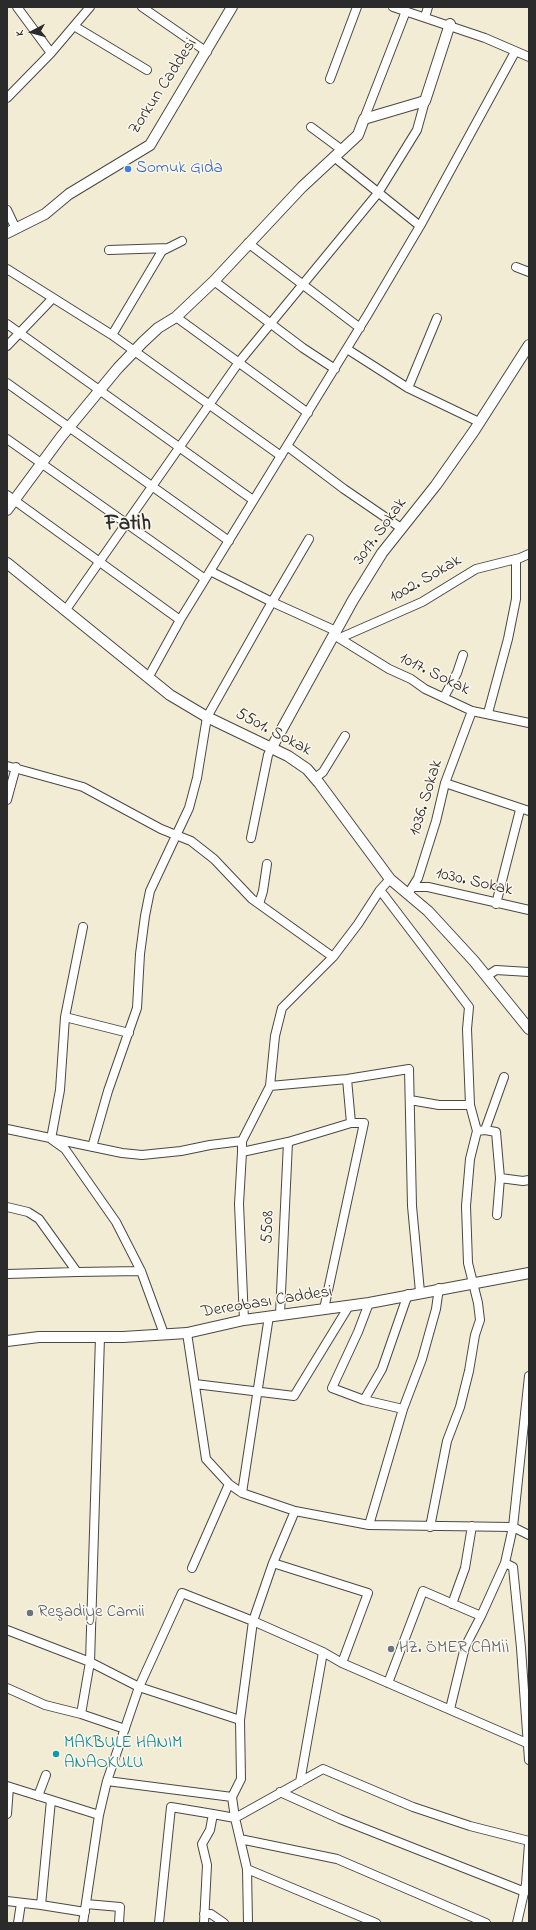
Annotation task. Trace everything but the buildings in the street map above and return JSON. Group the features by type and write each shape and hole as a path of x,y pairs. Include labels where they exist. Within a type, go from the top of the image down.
{"street":[{"path":"17,7 51,53"},
{"path":"7,98 51,53 90,7"},
{"path":"142,7 207,52"},
{"name":"Zorkun Caddesi","path":"12,231 45,214 69,194 150,145 207,52 232,7"},
{"path":"330,80 357,7"},
{"path":"393,7 450,24 486,38 515,52 529,56"},
{"path":"425,17 428,7"},
{"path":"7,510 11,497 41,464 98,390 158,328 176,317 214,281 302,186 358,134 406,11"},
{"path":"65,611 239,362 272,324 302,285 378,193 417,130 424,101 450,24"},
{"path":"74,26 147,70"},
{"path":"148,678 210,570 335,369 420,226 515,52"},
{"path":"364,119 424,101"},
{"path":"311,128 342,150"},
{"path":"334,157 420,226"},
{"path":"7,210 12,231"},
{"path":"112,335 162,251 182,241"},
{"path":"248,243 360,328"},
{"path":"109,250 169,248"},
{"path":"516,267 529,272"},
{"path":"7,269 112,335 281,456"},
{"path":"214,281 302,348 335,369"},
{"path":"7,346 53,298"},
{"path":"176,317 308,413"},
{"path":"408,388 437,318"},
{"path":"7,324 253,500"},
{"name":"3017. Sokak","path":"272,748 337,635 382,552 436,485 529,345"},
{"path":"347,349 408,388 479,422"},
{"path":"7,383 229,540"},
{"path":"7,439 205,579"},
{"path":"287,446 344,490 401,528"},
{"path":"11,497 180,620"},
{"path":"92,1146 108,1091 137,1008 140,954 150,891 189,808 198,778 207,717 309,539"},
{"name":"1002. Sokak","path":"337,635 422,602 476,568 516,559 529,554"},
{"path":"488,713 508,639 516,599 516,559"},
{"name":"5501. Sokak","path":"7,563 170,695 207,717 299,762 315,778 390,879 411,890 487,976 529,1029"},
{"name":"1017. Sokak","path":"210,570 337,635 389,669 411,679 424,689 472,711 488,713 529,723"},
{"path":"444,697 457,673 463,655"},
{"name":"1036. Sokak","path":"411,890 418,878 436,821 445,783 472,711"},
{"path":"315,778 323,772 345,736"},
{"path":"251,838 268,755 272,748"},
{"path":"7,766 16,767 83,787 161,829 191,841 214,859 252,899 333,957"},
{"path":"7,800 16,767"},
{"path":"445,783 520,810 529,811"},
{"path":"496,904 520,810"},
{"path":"259,904 263,891 267,864"},
{"path":"244,1320 239,1204 242,1141 270,1086 275,1036 282,1008 333,957 358,924 380,890 390,879"},
{"name":"1030. Sokak","path":"411,890 428,887 496,904 529,910"},
{"path":"380,890 469,1007 467,1029 470,1105 481,1131"},
{"path":"51,1139 60,1090 65,1017 83,927"},
{"path":"487,976 496,970 529,972"},
{"path":"65,1017 129,1033"},
{"path":"270,1086 347,1079 409,1069 412,1206 420,1292"},
{"path":"430,1527 447,1441 460,1407 470,1372 475,1335 480,1320 478,1303 468,1263 466,1206 470,1159 504,1077"},
{"path":"347,1079 351,1123"},
{"path":"410,1100 439,1104 470,1105"},
{"path":"242,1152 288,1142 351,1123 364,1123 324,1309"},
{"path":"7,1129 122,1153 158,1154 242,1141"},
{"path":"481,1131 496,1132 500,1178 497,1215"},
{"path":"51,1139 65,1149 116,1222 141,1271 164,1334"},
{"name":"5508","path":"280,1314 288,1142"},
{"path":"500,1178 523,1181 529,1180"},
{"path":"7,1207 28,1212 39,1219 77,1272"},
{"path":"7,1274 141,1271"},
{"name":"Dereobası Caddesi","path":"7,1341 39,1337 100,1337 187,1333 244,1320 349,1306 439,1288 529,1273"},
{"path":"369,1525 403,1409 422,1359 436,1309 439,1288"},
{"path":"364,1400 382,1369 408,1294"},
{"path":"369,1302 358,1332 332,1388 364,1400 403,1409"},
{"path":"195,1384 294,1396 349,1306"},
{"path":"242,1493 270,1316"},
{"path":"187,1333 206,1459 229,1484 242,1493 295,1510 369,1525 513,1527 529,1535"},
{"path":"81,1714 90,1662 100,1337"},
{"path":"450,1709 465,1647 505,1563 513,1527 528,1380"},
{"path":"192,1568 229,1484"},
{"path":"248,1923 247,1869 234,1818 232,1797 241,1779 240,1720 253,1621 273,1563 295,1510"},
{"path":"452,1604 465,1568 472,1526"},
{"path":"273,1563 368,1593 342,1663"},
{"path":"505,1563 513,1567 525,1647 529,1760"},
{"path":"388,1683 423,1591 481,1616"},
{"path":"83,1923 99,1815 108,1780 139,1686 182,1593 253,1621 323,1652 342,1663 528,1744"},
{"path":"7,1630 90,1662 139,1686 240,1720"},
{"path":"300,1782 323,1652"},
{"path":"7,1688 45,1705 81,1714 125,1729"},
{"path":"159,1923 171,1807 234,1818 323,1769 413,1807 470,1826 529,1841"},
{"path":"38,1796 46,1775"},
{"path":"108,1780 232,1797"},
{"path":"7,1814 8,1786 99,1815"},
{"path":"280,1792 347,1822 525,1892"},
{"path":"41,1904 51,1800"},
{"path":"204,1923 207,1865 202,1844 210,1830 213,1814"},
{"path":"240,1839 337,1859 486,1923"},
{"path":"517,1923 528,1884 529,1844"},
{"path":"247,1869 376,1923"},
{"path":"7,1902 85,1908 120,1908 119,1923"},
{"path":"18,1923 21,1903"},
{"path":"204,1914 211,1914 224,1923"}],"place":[{"name":"Somuk Gıda","path":"128,169"},
{"name":"Reşadiye Camii","path":"30,1613"},
{"name":"HZ. ÖMER CAMİİ","path":"391,1649"},
{"name":"MAKBULE HANIM ANAOKULU","path":"56,1754"}],"district":[{"name":"Fatih","path":"128,526"}]}
